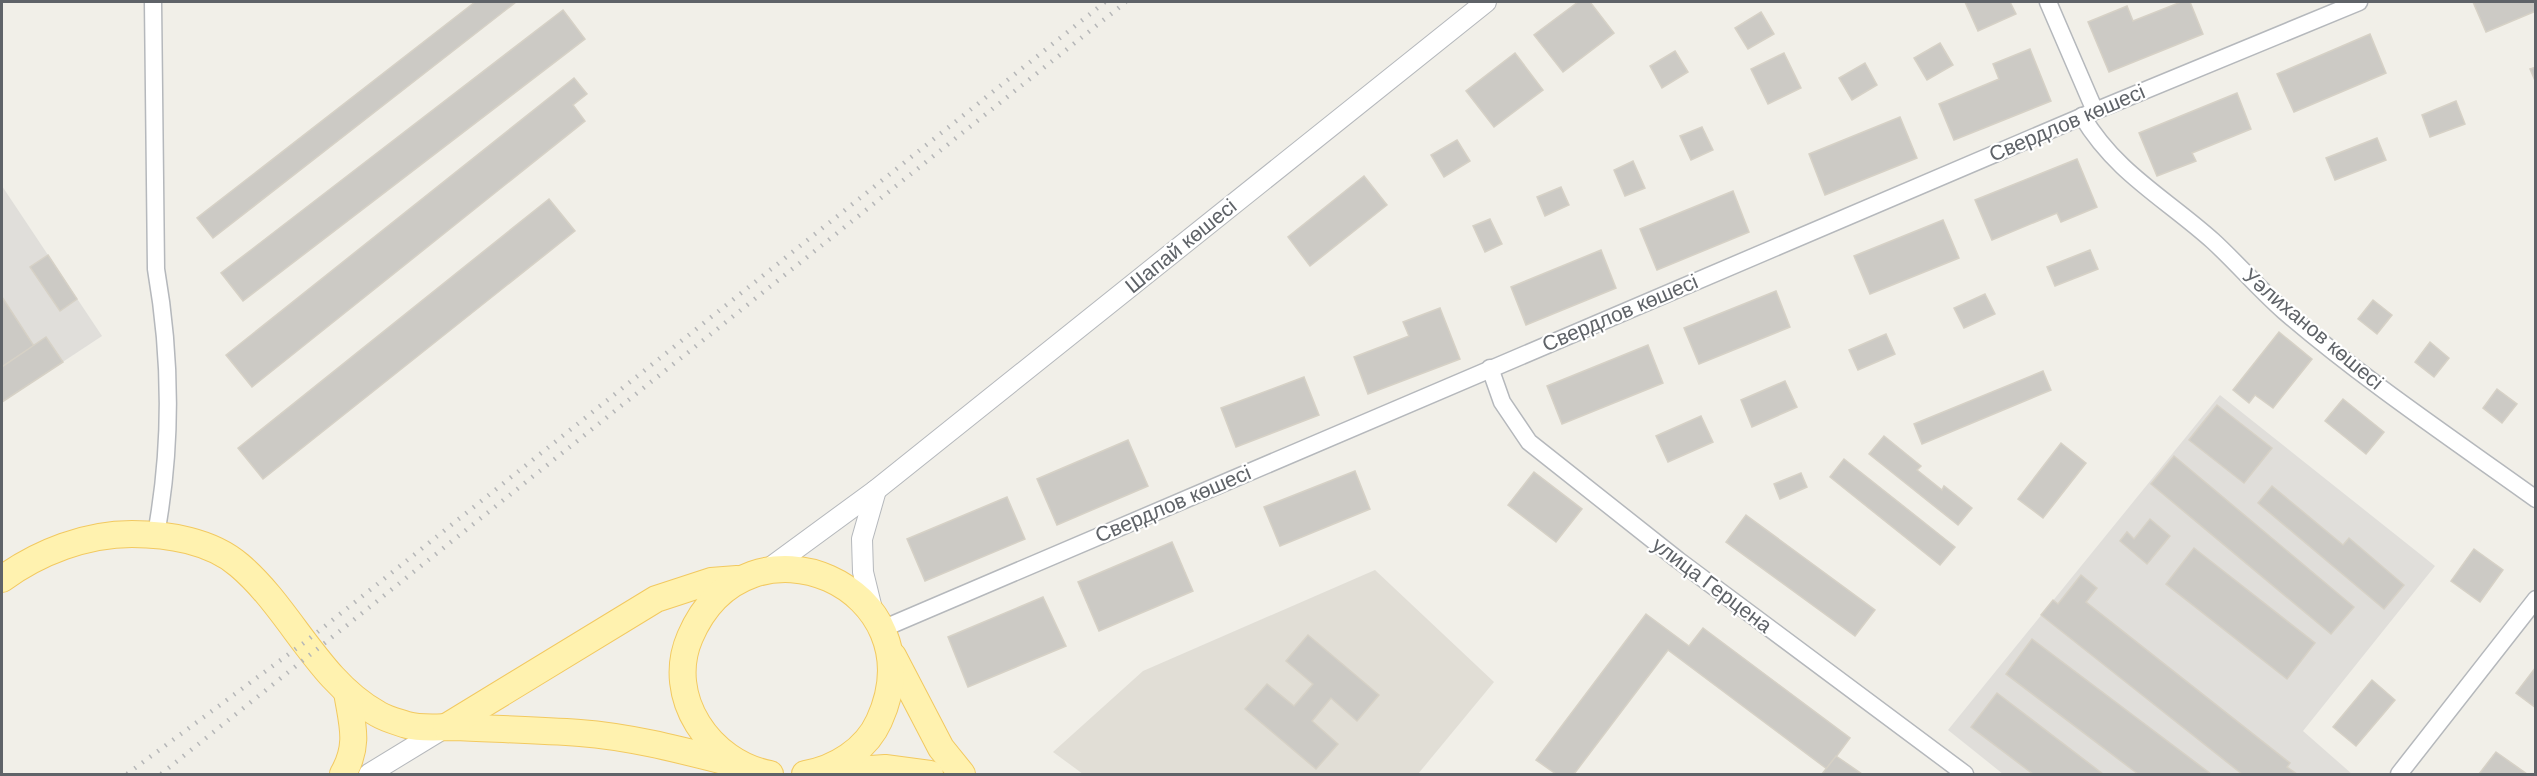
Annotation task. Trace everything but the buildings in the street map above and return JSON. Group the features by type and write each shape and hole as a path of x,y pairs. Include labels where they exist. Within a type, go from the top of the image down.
{"main road":[{"path":"2,579 60,546 115,534 156,534 200,543 238,564 272,598 347,692 378,714 411,726 582,733 664,746 770,774"},
{"path":"446,727 656,599 711,581 740,579 768,570 787,568 807,570 827,576 844,585 881,630 941,748 962,774"},
{"path":"740,579 716,596 698,618 687,645 683,665 688,705 696,724 723,754 740,765"},
{"path":"810,773 834,765 851,755 877,725 886,707 891,668 881,630"},
{"path":"343,774 349,764 355,742 347,692"},
{"path":"810,773 885,768 930,774"}],"street":[{"path":"153,2 156,269 164,313 168,430 163,495 156,534"},
{"name":"Шапай көшесі","path":"768,570 876,490 1486,2"},
{"name":"Уәлиханов көшесі","path":"2048,2 2097,141 2131,176 2212,240 2284,310 2393,397 2535,499"},
{"name":"Свердлов көшесі","path":"881,630 2088,113 2359,2"},
{"name":"улица Герцена","path":"1490,368 1502,402 1529,442 1678,560 1965,774"},
{"path":"876,490 862,538 863,572 881,630"},
{"path":"2399,774 2535,599"},
{"path":"369,774 446,727"}],"shaded area":[{"path":"2,186 102,336 2,402"},
{"path":"2220,395 2435,566 2303,731 2352,774 2003,774 1948,730"},
{"path":"1375,570 1494,682 1418,774 1083,774 1053,752 1143,671"}],"railway":[{"path":"127,774 305,642 1105,2"},
{"path":"161,774 1126,2"}]}
